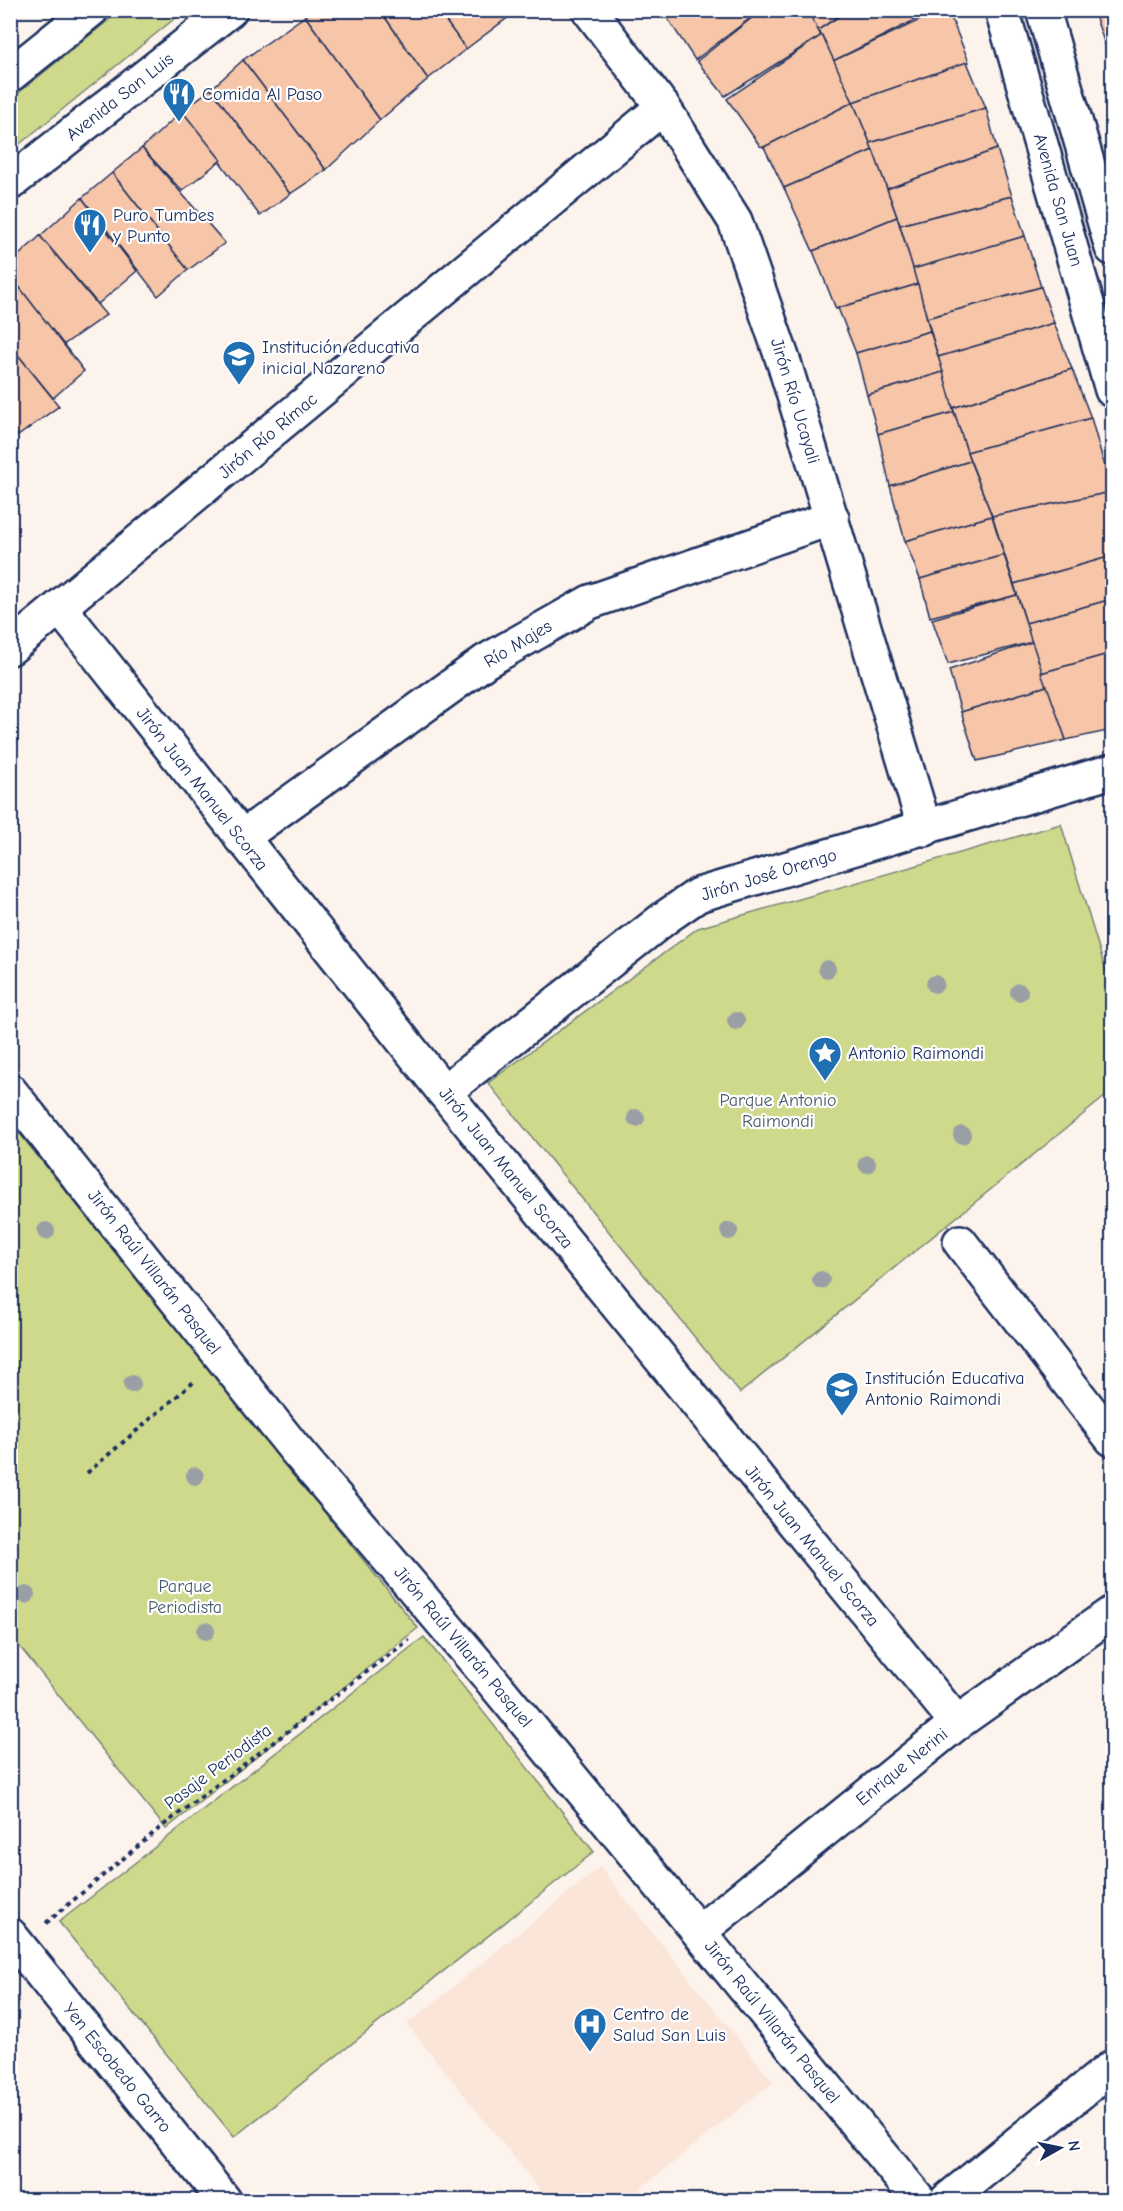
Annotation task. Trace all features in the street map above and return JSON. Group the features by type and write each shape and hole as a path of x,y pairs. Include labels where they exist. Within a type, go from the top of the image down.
{"street":[{"path":"10,75 91,10"},
{"name":"Avenida San Luis","path":"10,183 230,10"},
{"name":"Jirón Río Ucayali","path":"589,10 663,107 735,221 785,366 925,829"},
{"name":"Avenida San Juan","path":"1002,10 1113,390"},
{"path":"1043,10 1113,248"},
{"name":"Jirón Río Rímac","path":"10,648 61,609 663,107"},
{"name":"Río Majes","path":"241,838 486,661 590,602 832,518"},
{"name":"Jirón Juan Manuel Scorza","path":"61,609 444,1092 957,1723"},
{"name":"Jirón José Orengo","path":"444,1092 666,917 698,895 1113,771"},
{"name":"Jirón Raúl Villarán Pasquel","path":"10,1091 294,1448 439,1618 918,2200"},
{"path":"960,1242 1113,1439"},
{"name":"Enrique Nerini","path":"699,1932 957,1723 1113,1613"},
{"name":"Yen Escobedo Garro","path":"15,1940 224,2200"},
{"path":"947,2200 1113,2067"}],"path":[{"path":"87,1473 222,1358"},
{"name":"Pasaje Periodista","path":"15,1940 160,1827 439,1618"}],"shaded area":[{"name":"Centro de Salud San Luis","path":"600,1867 773,2082 627,2200 548,2200 407,2024"}],"green space":[{"path":"120,11 184,11 11,151 11,99"},
{"name":"Parque Antonio Raimondi","path":"1061,824 1112,991 1112,1091 740,1393 488,1083 698,928"},
{"name":"Parque Periodista","path":"11,1123 418,1628 166,1829 11,1636"},
{"path":"424,1637 594,1852 234,2137 59,1922"}],"building":[{"path":"310,10 380,10 428,79 380,120 305,16"},
{"path":"380,10 438,10 466,49 428,79"},
{"path":"438,10 518,10 466,49"},
{"path":"674,10 761,10 695,60 666,16"},
{"path":"762,10 807,10 822,35 725,96 697,61"},
{"path":"807,10 847,10 818,30"},
{"path":"849,10 935,10 833,61 818,30"},
{"path":"941,10 948,10 969,62 853,102 833,61"},
{"path":"1093,10 1112,10 1112,51 1108,53"},
{"path":"305,16 380,120 326,170 243,60"},
{"path":"822,35 853,102 764,147 760,146 727,99"},
{"path":"243,60 326,170 290,194 211,89"},
{"path":"967,62 986,108 870,143 853,102"},
{"path":"211,89 290,194 260,216 182,111"},
{"path":"853,102 873,150 784,188 764,147"},
{"path":"986,108 997,149 887,189 870,143"},
{"path":"182,111 221,160 182,191 142,148"},
{"path":"142,148 225,243 188,270 112,173"},
{"path":"997,149 1012,196 900,225 887,189"},
{"path":"873,150 897,217 813,251 784,188"},
{"path":"112,173 188,270 158,296 82,198"},
{"path":"1012,196 1025,236 913,269 900,225"},
{"name":"Puro Tumbes y Punto","path":"82,198 137,271 98,304 40,236"},
{"path":"897,217 918,284 836,309 813,251"},
{"path":"40,236 106,315 63,345 10,275 10,263"},
{"path":"1025,236 1041,287 927,318 913,269"},
{"path":"10,275 84,371 53,398 10,345"},
{"path":"918,284 930,331 856,353 838,308"},
{"path":"1041,287 1054,323 938,357 927,318"},
{"path":"1054,323 1072,369 953,408 938,357"},
{"path":"930,331 943,372 867,395 856,353"},
{"path":"10,345 59,406 18,436 10,427"},
{"path":"1072,369 1091,418 967,452 953,408"},
{"path":"943,372 954,412 878,434 867,395"},
{"path":"954,412 970,461 890,486 878,434"},
{"path":"1091,418 1112,492 992,516 967,452"},
{"path":"970,461 992,516 905,541 890,486"},
{"path":"1112,492 1112,556 1014,584 992,516"},
{"path":"992,516 1004,555 920,579 905,541"},
{"path":"1004,555 1017,595 930,617 920,579"},
{"path":"1112,556 1112,599 1026,623 1014,584"},
{"path":"1017,595 1032,642 948,664 932,619"},
{"path":"1112,599 1112,653 1041,673 1026,623"},
{"path":"1032,642 1047,686 961,712 949,670"},
{"path":"1112,653 1112,730 1066,740 1041,673"},
{"path":"1047,686 1066,740 977,761 961,712"}],"place":[{"name":"Comida Al Paso","path":"179,123"},
{"name":"Puro Tumbes y Punto","path":"90,254"},
{"name":"Institución educativa inicial Nazareno","path":"239,386"},
{"name":"Antonio Raimondi","path":"825,1082"},
{"name":"Institución Educativa Antonio Raimondi","path":"842,1417"},
{"name":"Centro de Salud San Luis","path":"590,2053"}]}
